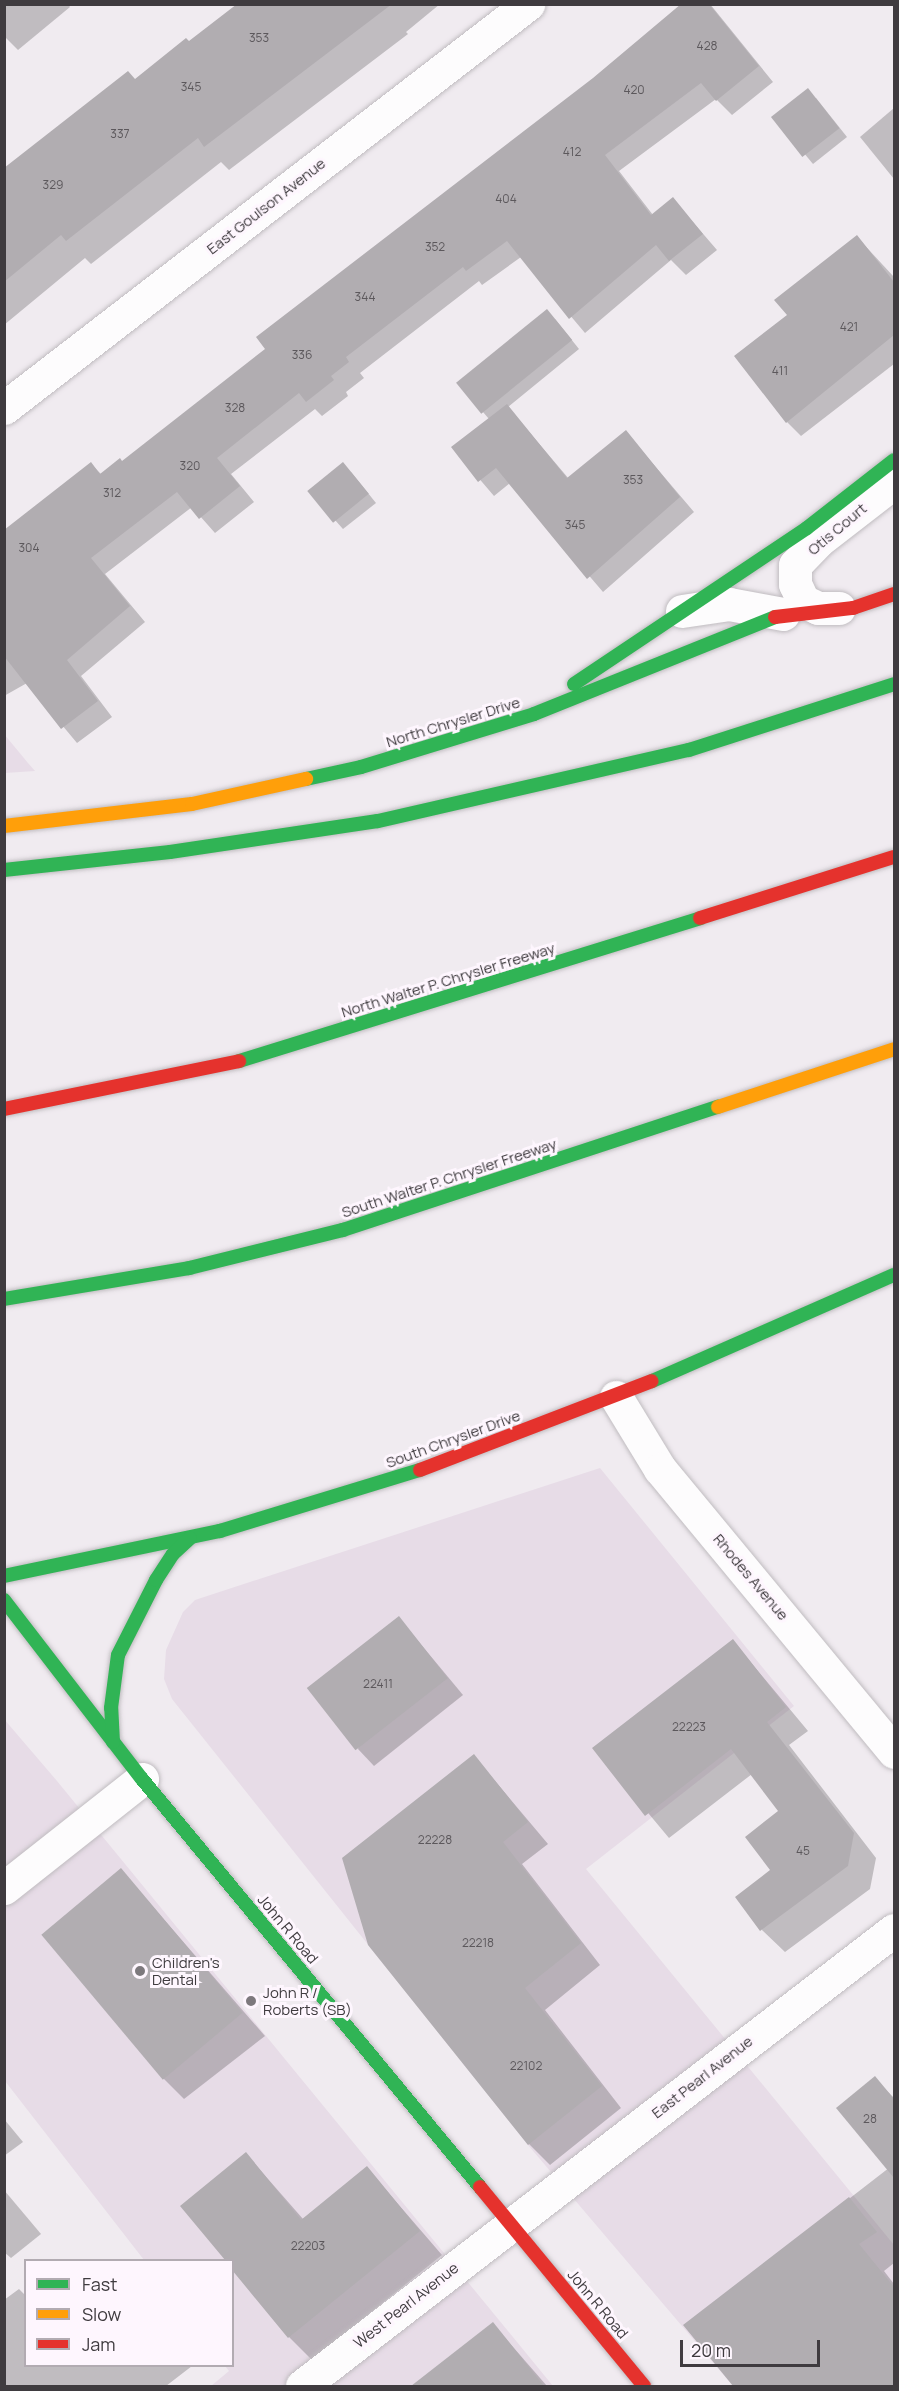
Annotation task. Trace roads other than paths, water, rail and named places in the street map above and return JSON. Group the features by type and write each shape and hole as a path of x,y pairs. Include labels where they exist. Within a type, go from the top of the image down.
{"main road":[{"path":"499,725 539,706 807,528 894,460"},
{"name":"North Chrysler Drive","path":"4,826 192,804 362,767 534,714 783,614 853,608 894,594"},
{"path":"4,870 170,852 378,821 689,750 894,684"},
{"name":"North Walter P. Chrysler Freeway","path":"4,1109 245,1060 894,857"},
{"name":"South Walter P. Chrysler Freeway","path":"4,1299 189,1268 343,1230 894,1049"},
{"name":"South Chrysler Drive","path":"4,1576 190,1538 428,1468 616,1397 894,1275"},
{"path":"113,1742 111,1708 118,1655 156,1580 173,1554 190,1538"},
{"name":"John R Road","path":"4,1600 142,1779 644,2386"}],"street":[{"name":"East Goulson Avenue","path":"4,408 528,4"},
{"name":"Otis Court","path":"853,608 818,608 803,601 795,584 795,566 818,541 894,482"},
{"path":"682,611 729,604 783,614"},
{"name":"Rhodes Avenue","path":"616,1397 660,1468 894,1752"},
{"path":"4,1888 142,1779"},
{"name":"East Pearl Avenue","path":"509,2223 894,1930"},
{"name":"West Pearl Avenue","path":"302,2386 509,2223"}],"place":[{"name":"Children's Dental","path":"140,1971"},
{"name":"John R / Roberts (SB)","path":"251,2001"}]}
